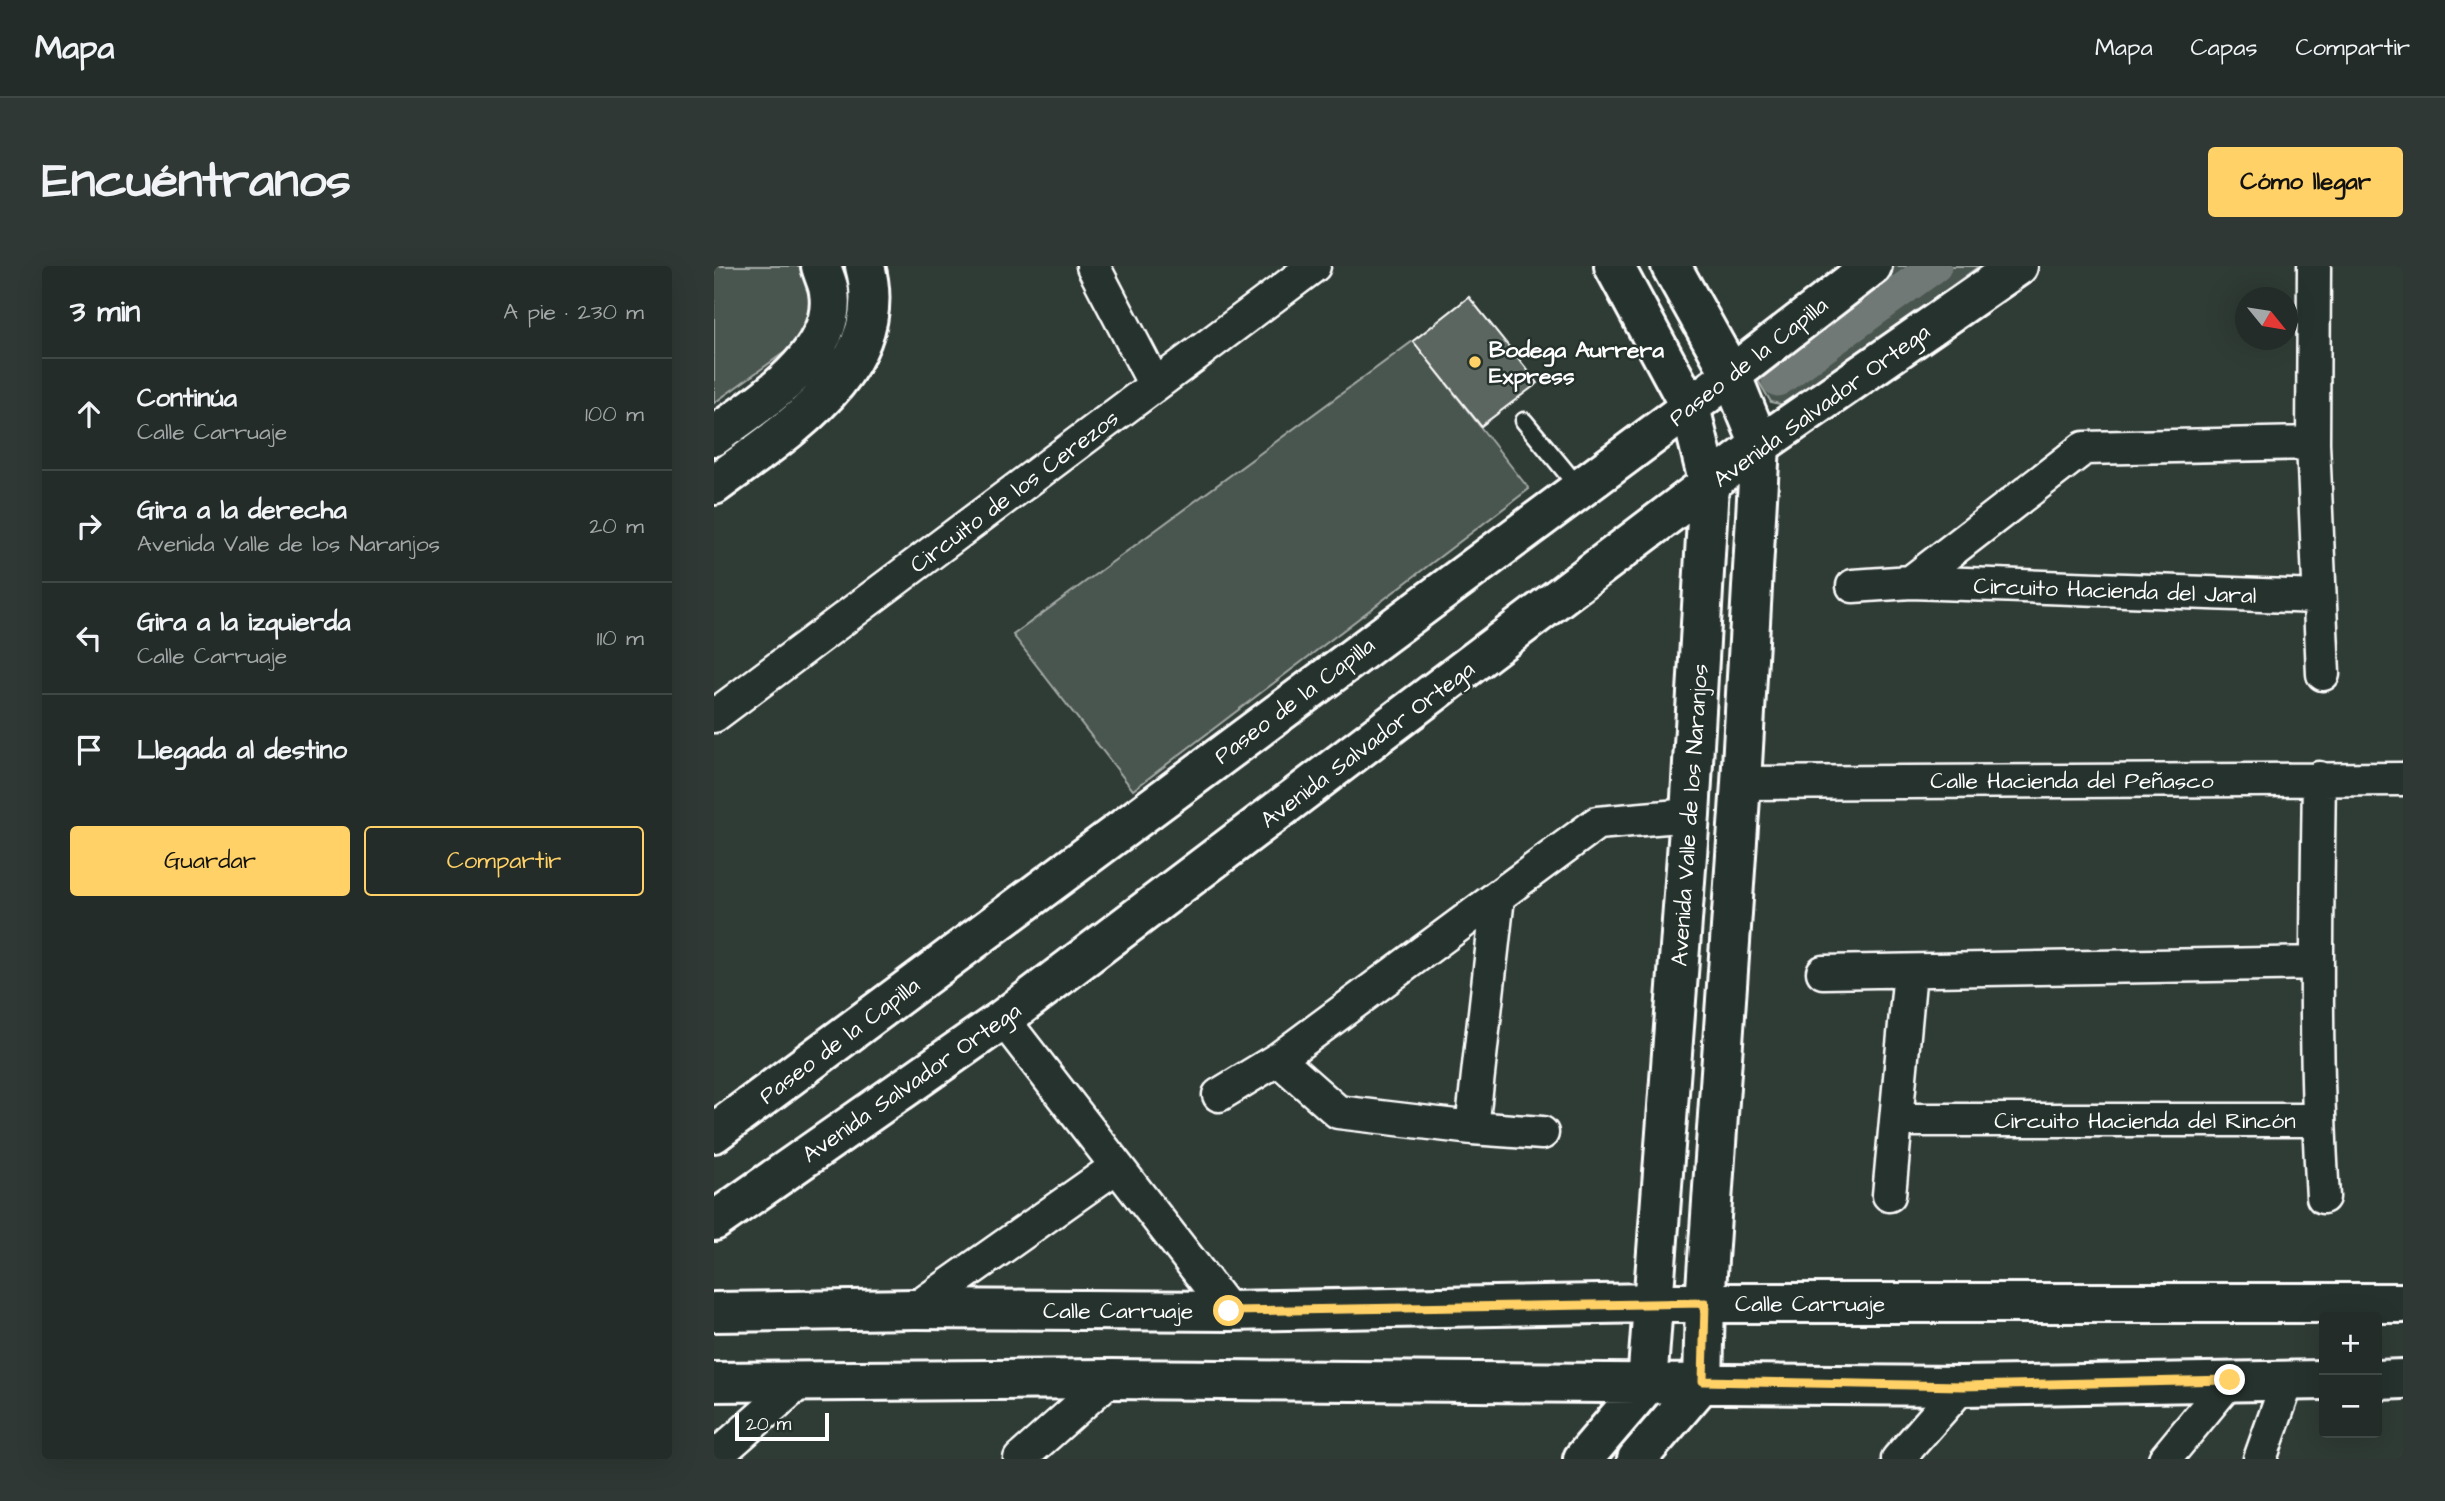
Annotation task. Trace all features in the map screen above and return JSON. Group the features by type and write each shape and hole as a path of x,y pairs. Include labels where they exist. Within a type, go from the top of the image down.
{"street":[{"path":"714,436 779,388 814,350 827,323 828,313 829,292 821,266"},
{"path":"714,485 807,415 849,369 867,326 866,266"},
{"path":"1093,266 1155,385"},
{"name":"Circuito de los Cerezos","path":"714,716 1314,266"},
{"name":"Avenida Valle de los Naranjos","path":"1614,266 1690,407 1709,485 1690,816 1647,1384"},
{"path":"1637,1459 1703,1381 1705,1303 1741,783 1760,445 1731,374 1671,266"},
{"name":"Paseo de la Capilla","path":"714,1133 1690,407 1872,266"},
{"name":"Avenida Salvador Ortega","path":"714,1221 1003,1019 1760,445 2018,266"},
{"path":"2314,266 2313,443 2323,674"},
{"name":"Circuito Hacienda del Jaral","path":"1911,582 2084,448 2313,443"},
{"name":"Circuito Hacienda del Jaral","path":"1853,586 1911,582 2318,597"},
{"name":"Circuito Hacienda del Rincón","path":"1898,1120 2318,1120 2316,963 2319,778"},
{"name":"Calle Hacienda del Peñasco","path":"1741,783 2403,779"},
{"path":"1219,1095 1278,1059 1597,822 1690,816"},
{"path":"1472,1128 1498,897"},
{"path":"1823,972 2316,963"},
{"path":"1889,1195 1910,971"},
{"path":"1003,1019 1229,1311"},
{"path":"1278,1059 1338,1112 1472,1128 1542,1133"},
{"path":"1672,1071 1721,1074"},
{"path":"2318,1120 2323,1197"},
{"path":"915,1309 1116,1167"},
{"name":"Calle Carruaje","path":"714,1312 915,1309 1229,1311 1654,1303 2403,1303"},
{"path":"1020,1459 1110,1379"},
{"path":"714,1382 1110,1379 1647,1384 1703,1381 1962,1386 2306,1380"},
{"path":"2382,1380 2403,1379"},
{"path":"2165,1459 2230,1380"},
{"path":"2260,1459 2306,1380"},
{"path":"714,1458 800,1382"},
{"path":"1583,1459 1647,1384"},
{"path":"1898,1459 1962,1386"}],"lane":[{"path":"1524,421 1579,488"}],"shaded area":[{"path":"714,266 815,266 807,336 714,403"},
{"path":"1890,266 1979,266 1789,406 1771,402 1756,377"},
{"path":"1413,341 1529,489 1133,790 1013,635"}],"building":[{"name":"Bodega Aurrera Express","path":"1469,297 1538,383 1481,426 1413,341"}],"waterway":[{"path":"1778,380 1935,266"}],"place":[{"name":"Bodega Aurrera Express","path":"1475,362"}],"route":[{"path":"1229,1311 1705,1303 1703,1381 1962,1386 2230,1380"}]}
